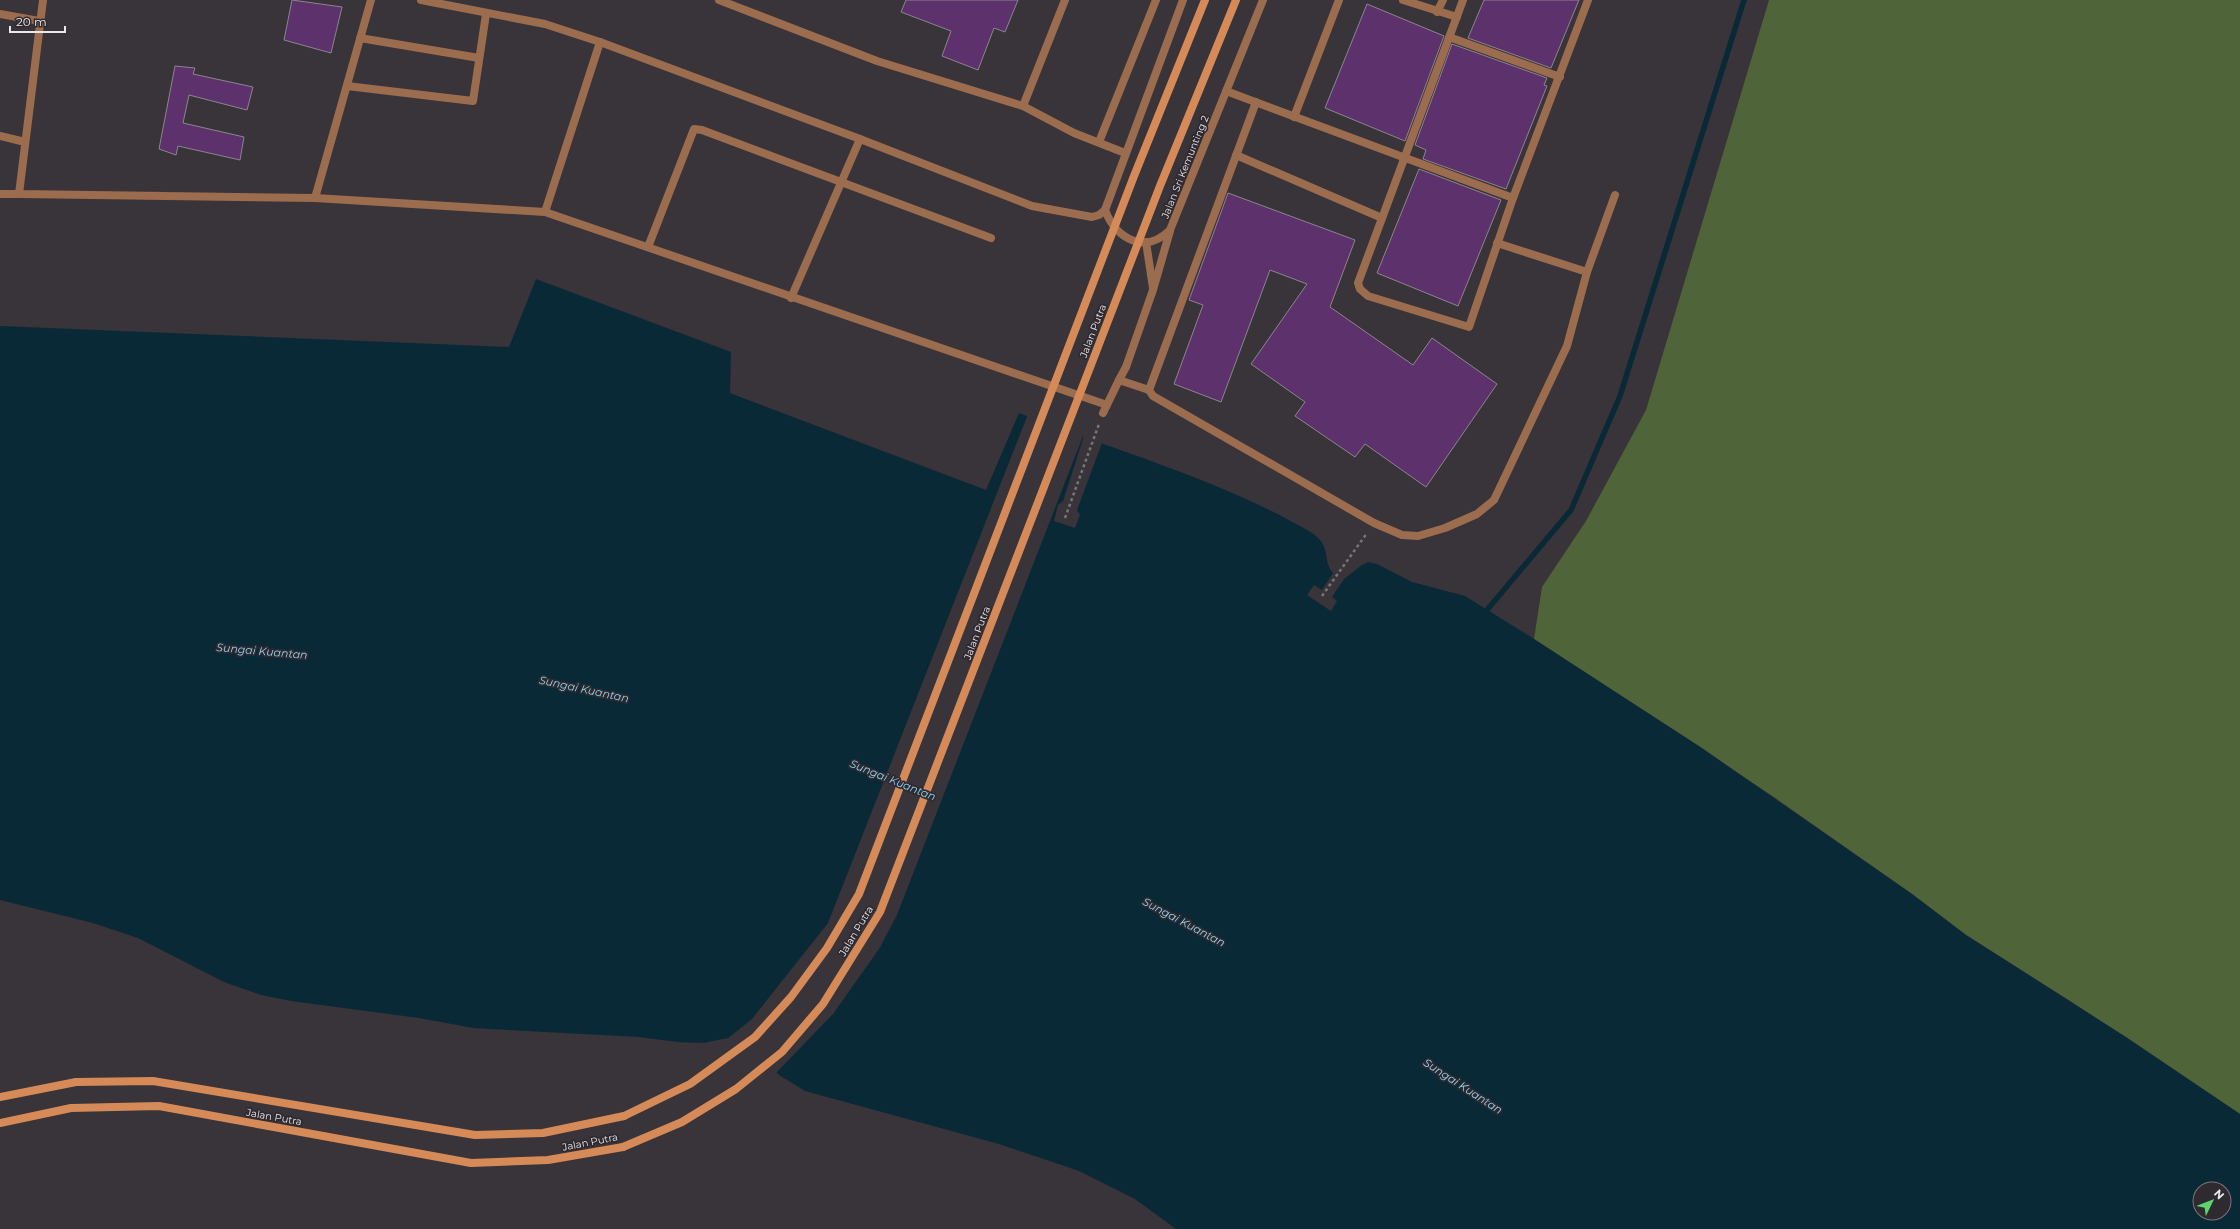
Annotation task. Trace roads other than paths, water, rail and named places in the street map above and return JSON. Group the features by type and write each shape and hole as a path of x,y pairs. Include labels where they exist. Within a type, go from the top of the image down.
{"main road":[{"name":"Jalan Putra","path":"0,1097 76,1082 153,1081 475,1136 543,1133 624,1116 690,1084 755,1037 791,998 823,954 860,894 1134,176 1205,0"},
{"name":"Jalan Putra","path":"0,1123 71,1108 159,1106 471,1163 548,1160 623,1147 682,1122 736,1089 782,1052 823,1004 880,912 1160,186 1236,0"}],"street":[{"path":"19,194 38,22 43,0"},
{"path":"315,198 371,0"},
{"path":"421,0 486,14 545,24 600,42 860,138 1032,206 1092,217 1099,215 1106,210 1125,153 1183,0"},
{"path":"719,0 877,61 1023,106 1074,133 1125,153"},
{"path":"1023,106 1065,0"},
{"path":"1099,142 1156,0"},
{"name":"Jalan Sri Kemunting 2","path":"1146,242 1159,239 1170,230 1263,0"},
{"path":"1294,117 1339,0"},
{"path":"1403,0 1437,12 1457,17"},
{"path":"1437,12 1443,0"},
{"path":"1463,0 1358,283 1360,289 1368,296 1470,327 1496,243 1588,0"},
{"path":"0,14 38,22"},
{"path":"347,86 473,101 486,14"},
{"path":"1449,37 1560,77"},
{"path":"360,38 479,58"},
{"path":"545,212 600,42"},
{"path":"1226,91 1513,198"},
{"path":"1150,390 1256,102"},
{"path":"648,247 694,129 702,130 991,238"},
{"path":"0,136 25,142"},
{"path":"790,298 860,138"},
{"path":"1236,155 1382,218"},
{"path":"0,194 315,198 545,212 790,298 1107,405"},
{"path":"1119,380 1150,390 1153,396 1374,523 1402,535 1418,536 1445,528 1477,514 1494,500 1567,346 1586,272 1615,194"},
{"path":"1106,210 1113,226 1120,233 1129,239 1146,242 1153,290"},
{"path":"1103,413 1126,367 1153,290 1170,230"},
{"path":"1496,243 1586,272"}],"water":[{"name":"Sungai Kuantan","path":"536,279 731,352 730,393 986,490 1019,413 1222,488 1287,519 1317,537 1325,551 1329,567 1337,576 1344,579 1368,562 1377,564 1412,582 1465,596 1702,748 1912,894 1966,935 2126,1037 2240,1114 2240,1229 1176,1229 1135,1199 1079,1171 999,1144 805,1091 779,1075 752,1047 733,1037 703,1043 678,1042 639,1037 473,1028 419,1018 291,1001 261,995 224,982 138,938 93,923 0,900 0,326 509,347"}],"waterway":[{"path":"1487,610 1571,510 1620,396 1744,0"}]}
